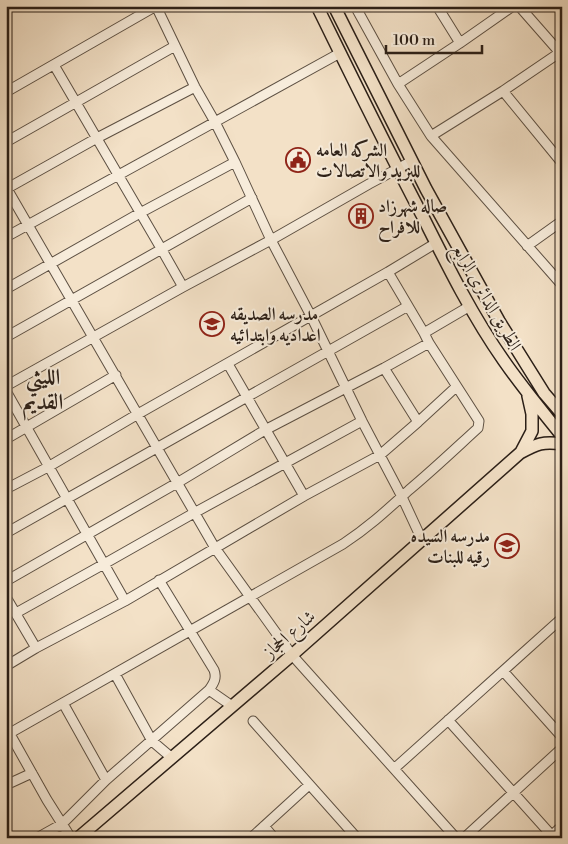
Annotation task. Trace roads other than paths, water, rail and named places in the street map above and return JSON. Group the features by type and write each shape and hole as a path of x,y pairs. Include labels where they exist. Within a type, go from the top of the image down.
{"main road":[{"name":"الطريق الدائري الرابع","path":"316,6 397,169 470,306 504,361 562,436"},
{"name":"الطريق الدائري الرابع","path":"334,6 426,189 499,321 547,397 562,414"},
{"name":"شارع الحجاز","path":"520,453 532,432 532,414 528,393"},
{"path":"547,397 562,397"},
{"name":"شارع الحجاز","path":"78,838 292,655 520,453 542,443 562,444"}],"street":[{"path":"6,92 156,6 422,540"},
{"path":"355,6 398,84 431,136 562,285"},
{"path":"437,6 460,44"},
{"path":"398,84 460,44 513,6"},
{"path":"431,136 561,53 519,6"},
{"path":"6,142 175,46"},
{"path":"6,237 340,53"},
{"path":"54,65 183,287"},
{"path":"195,86 7,188 215,548 292,655 456,838"},
{"path":"502,91 562,163"},
{"path":"6,386 412,161"},
{"path":"6,289 235,162"},
{"path":"6,337 252,198"},
{"path":"527,246 562,221"},
{"path":"6,489 48,467 436,243"},
{"path":"71,838 8,730 115,674 343,544 381,517 478,428 479,422 429,343 388,272"},
{"path":"6,532 408,306"},
{"path":"424,333 470,306"},
{"path":"6,581 178,483 265,430 429,343"},
{"path":"228,364 304,496"},
{"path":"384,368 418,422"},
{"path":"6,439 116,375"},
{"path":"6,666 304,496 380,455 456,387"},
{"path":"6,391 124,600"},
{"path":"16,612 362,421"},
{"path":"37,838 62,824 106,780 209,690 214,683 216,674 159,580"},
{"path":"6,597 36,648"},
{"path":"395,768 503,671 560,624"},
{"path":"503,671 562,737"},
{"path":"115,674 152,741 172,758"},
{"path":"209,690 232,706"},
{"path":"62,703 106,780"},
{"path":"448,720 553,837 562,826"},
{"path":"253,721 356,838"},
{"path":"464,838 562,748"},
{"path":"6,785 32,773"},
{"path":"251,838 309,785"},
{"path":"264,826 274,838"}],"place":[{"name":"الشركه العامه للبريد والاتصالات","path":"298,160"},
{"name":"صاله شهرزاد للافراح","path":"361,216"},
{"name":"مدرسه الصديقه اعداديه وابتدائيه","path":"212,324"},
{"name":"مدرسه السيده رقيه للبنات","path":"507,546"}],"district":[{"name":"الليثي القديم","path":"43,388"}]}
